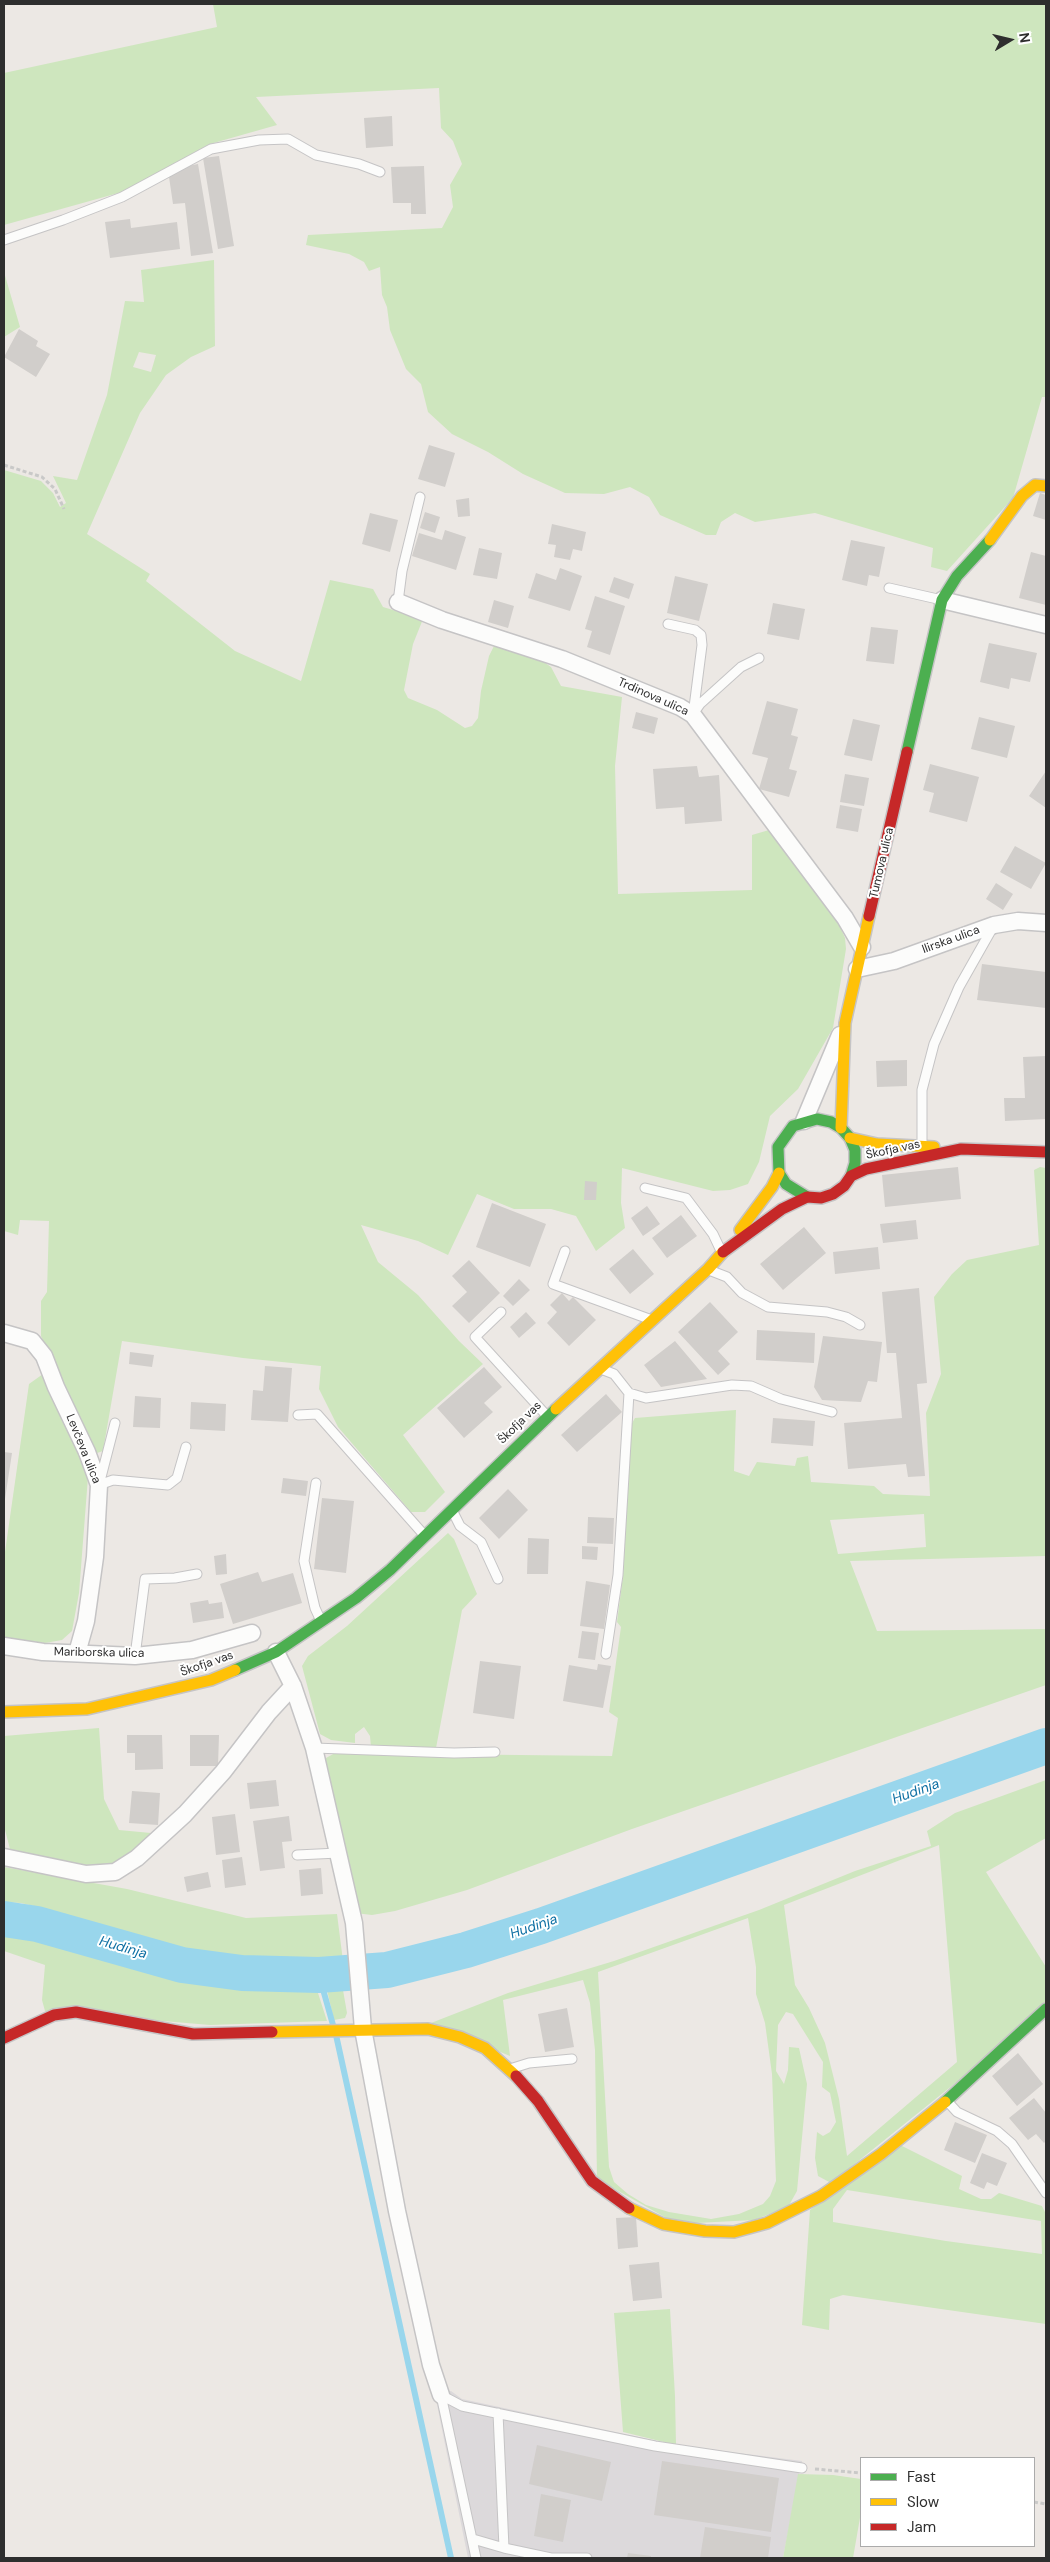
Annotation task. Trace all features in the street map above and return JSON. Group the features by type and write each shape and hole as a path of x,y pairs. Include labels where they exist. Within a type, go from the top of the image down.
{"street":[{"name":"Tumova ulica","path":"841,1128 845,1023 942,600 957,576 1000,529 1022,496 1035,485 1046,486"},
{"path":"942,600 1046,624"},
{"name":"Trdinova ulica","path":"398,602 442,620 562,659 680,707 693,715 845,918 862,947"},
{"name":"Ilirska ulica","path":"857,969 894,961 994,925 1018,921 1046,923"},
{"path":"804,1121 845,1023"},
{"path":"807,1197 791,1188 779,1173 777,1160 781,1142 793,1126 804,1121 817,1119 831,1122 841,1128 850,1138 855,1150 855,1163 851,1176"},
{"path":"850,1138 877,1144 961,1150"},
{"name":"Škofja vas","path":"4,1712 87,1709 150,1696 211,1680 276,1652 356,1598 383,1576 547,1417 708,1269 722,1253 782,1208 807,1197 821,1198 834,1194 844,1186 851,1176 866,1169 961,1150 1046,1152"},
{"path":"722,1253 772,1187 779,1173"},
{"name":"Levčeva ulica","path":"4,1333 32,1341 44,1356 56,1387 87,1452 99,1485 95,1558 86,1621 77,1653"},
{"name":"Mariborska ulica","path":"4,1646 135,1656 192,1650 252,1633"},
{"path":"276,1652 293,1686 314,1748 354,1923 361,2006 356,2030 431,2365 441,2395"},
{"path":"4,1857 86,1874 114,1872 137,1858 186,1814 224,1772 269,1712 293,1686"},
{"path":"4,2038 54,2015 76,2012 193,2034 428,2029 460,2037 485,2048 510,2069 538,2101 592,2181 631,2209 663,2224 705,2231 734,2232 767,2223 821,2196 881,2154 947,2101 1046,2009"}],"lane":[{"path":"4,240 122,197 211,149 259,140 288,139 316,156 360,164 380,172"},
{"path":"398,602 402,571 420,497"},
{"path":"889,588 942,600"},
{"path":"668,624 695,630 701,635 702,645 693,715"},
{"path":"693,715 700,704 741,667 759,658"},
{"path":"922,1146 922,1090 934,1044 959,987 994,925"},
{"path":"645,1188 686,1198 713,1234 722,1253"},
{"path":"565,1251 553,1284 652,1320"},
{"path":"708,1269 727,1277 742,1293 768,1307 827,1312 846,1317 860,1325"},
{"path":"501,1312 476,1337 547,1417"},
{"path":"599,1368 614,1374 628,1394 618,1575 606,1654"},
{"path":"628,1394 646,1398 732,1385 751,1386 781,1399 832,1412"},
{"path":"298,1414 317,1414 425,1536"},
{"path":"99,1485 115,1423"},
{"path":"99,1485 113,1480 168,1485 177,1478 186,1447"},
{"path":"316,1483 304,1561 315,1608 321,1621"},
{"path":"452,1510 460,1526 481,1542 498,1579"},
{"path":"135,1656 146,1579 175,1578 197,1574"},
{"path":"314,1748 454,1753 495,1752"},
{"path":"297,1855 338,1853"},
{"path":"510,2069 529,2064 572,2059"},
{"path":"947,2101 957,2112 997,2131 1012,2144 1046,2193"},
{"path":"441,2395 462,2406 655,2446 802,2468"},
{"path":"441,2395 476,2558"},
{"path":"498,2413 504,2548"},
{"path":"472,2539 551,2558 587,2558"}],"path":[{"path":"4,465 42,477 56,489 64,509"},
{"path":"802,2468 860,2473"}],"shaded area":[{"path":"451,2391 462,2399 676,2445 802,2461 783,2558 468,2558 435,2395"}],"green space":[{"path":"213,4 1046,4 1046,397 1042,397 1013,498 947,571 931,567 933,548 815,513 755,522 735,513 721,522 716,535 706,535 660,515 649,497 630,487 604,494 565,493 523,474 488,452 452,434 428,412 421,384 406,369 390,330 387,307 382,295 380,267 369,271 364,262 349,254 306,245 308,235 442,228 453,207 450,185 462,164 453,141 441,128 439,88 256,97 277,125 210,144 122,192 4,225 4,73 217,27"},
{"path":"214,260 215,346 191,357 166,375 140,413 87,534 150,574 146,581 235,651 301,681 330,580 373,589 383,607 423,619 413,644 404,690 408,698 437,710 465,728 472,726 478,718 481,691 489,656 496,642 529,652 551,667 561,686 622,697 615,766 618,894 752,890 752,835 769,830 838,922 845,938 846,949 833,1028 798,1089 770,1116 759,1162 748,1184 730,1190 713,1191 622,1168 621,1203 625,1228 596,1251 576,1216 551,1209 514,1209 477,1194 448,1255 418,1241 361,1225 378,1262 418,1295 459,1341 483,1364 403,1435 445,1492 425,1512 411,1512 338,1427 319,1389 321,1366 243,1358 122,1341 103,1451 94,1454 41,1336 41,1301 47,1292 49,1221 20,1220 18,1235 4,1231 4,470 41,481 53,493 60,507 66,503 53,476 77,480 107,395 125,301 144,302 141,270","holes":["139,352 156,355 151,372 133,367"]},
{"path":"4,272 20,327 4,337"},
{"path":"1040,1167 1046,1168 1046,1556 850,1561 877,1631 1046,1629 1046,1685 632,1829 467,1890 395,1911 372,1915 355,1913 324,1767 326,1758 335,1753 612,1756 618,1718 609,1712 621,1627 617,1622 623,1576 631,1425 635,1418 736,1410 734,1471 749,1476 757,1462 795,1466 797,1458 808,1456 811,1482 874,1486 883,1494 930,1496 926,1413 941,1374 934,1297 952,1274 967,1260 1039,1245 1034,1170","holes":["924,1514 926,1547 838,1554 830,1520"]},
{"path":"43,1374 81,1450 88,1477 79,1593 72,1631 62,1640 45,1643 4,1638 4,1559 29,1384"},
{"path":"448,1533 454,1539 477,1594 462,1610 436,1748 371,1747 370,1736 364,1727 355,1734 355,1743 331,1740 320,1734 302,1666 308,1656 347,1626"},
{"path":"99,1728 104,1799 119,1830 151,1833 132,1855 102,1867 86,1868 10,1849 4,1826 4,1736"},
{"path":"1046,1780 1046,1838 986,1872 1046,1967 1046,2001 979,2064 831,2183 818,2176 815,2158 817,2132 823,2136 830,2132 836,2122 830,2093 822,2087 823,2062 793,2014 786,2012 778,2025 776,2071 784,2084 788,2070 789,2047 799,2048 807,2084 797,2191 788,2207 754,2220 677,2224 597,2179 595,2050 590,2003 583,1980 503,2000 510,2056 431,2023 508,1993 614,1961 759,1910 855,1871 931,1846 927,1831 955,1813","holes":["939,1845 957,2062 847,2156 839,2099 825,2043 809,2008 795,1985 784,1905","748,1918 756,1967 756,1994 765,2023 772,2074 776,2181 770,2196 763,2204 739,2214 711,2219 669,2212 646,2205 628,2194 614,2182 609,2167 598,1972"]},
{"path":"4,1867 127,1889 246,1918 337,1914 343,1961 246,1963 183,1956 114,1935 47,1909 21,1903 4,1902"},
{"path":"4,1931 31,1935 177,1979 241,1989 317,1990 327,2021 210,2025 45,2011 42,2000 45,1965 4,1951"},
{"path":"327,1990 343,1990 347,2013 345,2018 334,2020"},
{"path":"900,2145 962,2176 959,2189 981,2199 991,2199 999,2193 1042,2206 1046,2214 1046,2324 843,2295 830,2299 829,2330 802,2325 810,2210","holes":["847,2190 1041,2221 1042,2254 946,2241 833,2222 833,2209"]},
{"path":"670,2309 676,2445 623,2432 614,2313"},
{"path":"798,2474 833,2475 860,2479 860,2518 853,2558 783,2558"}],"building":[{"path":"392,116 393,146 366,148 364,118"},
{"path":"219,156 234,246 218,249 203,158"},
{"path":"198,164 213,253 191,256 185,203 173,204 169,177 183,167"},
{"path":"424,166 426,214 411,214 411,203 393,203 391,167"},
{"path":"130,219 131,228 177,222 180,249 110,258 105,222"},
{"path":"19,329 38,341 36,346 50,354 36,377 4,357"},
{"path":"429,445 455,453 445,487 418,479"},
{"path":"1040,493 1046,495 1046,520 1033,516"},
{"path":"469,498 470,516 458,517 456,500"},
{"path":"425,512 440,517 435,533 420,528"},
{"path":"370,513 398,520 390,552 362,544"},
{"path":"552,524 586,532 582,551 573,549 570,560 554,557 556,545 548,544"},
{"path":"445,530 466,537 456,570 412,556 419,533 442,540"},
{"path":"851,540 885,547 879,577 869,575 867,586 842,580"},
{"path":"479,548 502,553 497,579 473,575"},
{"path":"1031,552 1046,556 1046,605 1019,598"},
{"path":"560,568 582,576 570,611 528,598 536,573 556,580"},
{"path":"675,576 708,584 699,621 667,613"},
{"path":"614,577 634,584 629,599 609,592"},
{"path":"595,596 625,606 610,655 587,647 592,631 585,629"},
{"path":"494,600 514,606 508,628 488,622"},
{"path":"773,603 805,609 799,640 767,634"},
{"path":"871,627 898,630 894,664 866,661"},
{"path":"989,643 1037,653 1030,682 1011,678 1009,689 980,682"},
{"path":"767,701 798,709 791,735 798,737 789,769 797,771 789,797 759,789 768,758 752,754"},
{"path":"636,712 658,718 654,734 632,728"},
{"path":"979,717 1015,726 1007,758 971,749"},
{"path":"853,719 880,725 872,761 844,755"},
{"path":"930,764 979,777 967,822 929,812 934,793 923,790"},
{"path":"697,766 699,777 719,775 722,821 685,824 684,807 656,809 653,769"},
{"path":"1046,771 1046,808 1029,796"},
{"path":"845,774 869,778 864,806 840,802"},
{"path":"840,805 862,809 858,832 836,828"},
{"path":"1015,846 1046,863 1031,889 1000,872"},
{"path":"996,883 1013,894 1003,910 986,899"},
{"path":"982,964 1046,972 1046,1008 977,1000"},
{"path":"1046,1056 1046,1119 1005,1121 1004,1098 1025,1098 1023,1057"},
{"path":"907,1060 907,1086 877,1087 876,1061"},
{"path":"958,1167 961,1199 885,1207 882,1175"},
{"path":"585,1181 597,1182 596,1200 584,1200"},
{"path":"492,1203 546,1224 530,1267 476,1247"},
{"path":"647,1206 660,1224 643,1236 631,1218"},
{"path":"681,1215 697,1236 667,1258 652,1238"},
{"path":"916,1220 918,1239 883,1243 880,1224"},
{"path":"804,1227 826,1253 783,1290 760,1264"},
{"path":"878,1247 880,1269 835,1274 833,1252"},
{"path":"633,1249 654,1274 630,1294 609,1269"},
{"path":"469,1260 500,1293 469,1323 452,1306 467,1292 452,1276"},
{"path":"519,1279 530,1290 513,1306 503,1296"},
{"path":"919,1288 927,1383 917,1384 925,1476 908,1477 906,1464 848,1469 844,1423 902,1418 896,1353 887,1353 882,1292"},
{"path":"562,1293 569,1301 573,1297 596,1320 569,1346 547,1323 557,1312 550,1305"},
{"path":"710,1302 738,1332 718,1351 730,1364 718,1375 678,1332"},
{"path":"526,1312 536,1323 519,1338 510,1327"},
{"path":"757,1330 815,1333 814,1363 756,1360"},
{"path":"823,1336 882,1342 877,1382 868,1381 861,1402 822,1400 814,1387"},
{"path":"675,1341 707,1379 661,1387 644,1365"},
{"path":"130,1352 154,1355 152,1367 129,1364"},
{"path":"265,1366 292,1368 288,1422 251,1420 253,1390 263,1391"},
{"path":"484,1367 502,1387 484,1403 493,1412 464,1438 437,1408"},
{"path":"606,1394 622,1412 577,1452 561,1435"},
{"path":"135,1396 161,1398 160,1428 133,1427"},
{"path":"191,1402 226,1404 225,1431 190,1429"},
{"path":"773,1418 815,1421 813,1446 771,1443"},
{"path":"4,1452 12,1453 5,1499 4,1499"},
{"path":"283,1478 308,1481 306,1496 281,1493"},
{"path":"508,1489 528,1510 499,1539 479,1518"},
{"path":"322,1498 354,1501 346,1573 314,1569"},
{"path":"588,1517 614,1518 613,1544 587,1543"},
{"path":"528,1538 549,1539 548,1574 527,1574"},
{"path":"582,1546 598,1547 597,1560 582,1559"},
{"path":"226,1554 227,1574 216,1575 214,1556"},
{"path":"258,1572 262,1582 293,1573 302,1603 233,1624 220,1584"},
{"path":"586,1581 610,1585 604,1629 580,1626"},
{"path":"208,1600 209,1604 222,1602 224,1618 193,1623 190,1603"},
{"path":"582,1631 599,1633 595,1660 578,1658"},
{"path":"480,1661 521,1666 514,1719 473,1713"},
{"path":"598,1664 611,1666 603,1708 563,1701 569,1665 597,1670"},
{"path":"127,1735 162,1735 163,1769 135,1770 135,1753 127,1753"},
{"path":"190,1735 219,1735 218,1766 190,1766"},
{"path":"276,1780 279,1806 250,1809 247,1783"},
{"path":"132,1791 160,1793 158,1825 129,1823"},
{"path":"235,1814 240,1852 216,1855 212,1817"},
{"path":"289,1816 292,1841 282,1842 285,1868 260,1871 253,1821"},
{"path":"242,1857 246,1885 225,1888 222,1860"},
{"path":"321,1868 323,1894 301,1896 299,1870"},
{"path":"208,1872 211,1887 187,1892 184,1877"},
{"path":"567,2008 574,2047 545,2052 538,2014"},
{"path":"1018,2053 1043,2084 1017,2106 992,2076"},
{"path":"1034,2098 1046,2113 1046,2141 1044,2143 1036,2134 1028,2140 1009,2118"},
{"path":"955,2122 987,2135 975,2163 944,2150"},
{"path":"982,2153 1007,2163 997,2186 987,2182 984,2189 970,2183"},
{"path":"636,2217 638,2247 618,2249 616,2218"},
{"path":"659,2262 662,2298 633,2301 629,2265"},
{"path":"537,2445 611,2462 602,2501 529,2484"},
{"path":"662,2461 779,2478 771,2532 654,2515"},
{"path":"541,2494 571,2500 563,2542 534,2536"},
{"path":"705,2527 771,2537 768,2558 700,2558"},
{"path":"628,2553 651,2556 651,2558 627,2558"}],"waterway":[{"name":"Hudinja","path":"4,1919 37,1924 182,1965 242,1973 319,1975 387,1970 466,1950 541,1926 1046,1746"},
{"path":"319,1975 333,2025"},
{"path":"336,2035 451,2558"}],"traffic: fast":[{"path":"907,752 942,600 957,576 990,540"},
{"path":"807,1197 786,1184 779,1173 778,1147 793,1126 817,1119 831,1122 841,1128 850,1138 855,1150 855,1163 851,1176"},
{"path":"235,1670 276,1652 356,1598 390,1570 556,1409"},
{"path":"945,2102 1046,2009"}],"traffic: slow":[{"path":"990,540 1022,496 1035,485 1046,486"},
{"path":"841,1128 845,1023 869,916"},
{"path":"850,1138 877,1144 934,1147"},
{"path":"740,1230 772,1187 779,1173"},
{"path":"556,1409 708,1269 723,1252"},
{"path":"4,1712 87,1709 211,1680 235,1670"},
{"path":"272,2032 428,2029 460,2037 485,2048 516,2076"},
{"path":"629,2208 663,2224 705,2231 734,2232 767,2223 821,2196 881,2154 945,2102"}],"traffic: jam":[{"path":"869,916 907,752"},
{"path":"723,1252 782,1209 807,1197 821,1198 833,1194 844,1186 851,1176 866,1169 961,1149 1046,1152"},
{"path":"4,2038 54,2015 76,2012 193,2034 272,2032"},
{"path":"516,2076 538,2101 592,2181 629,2208"}]}
